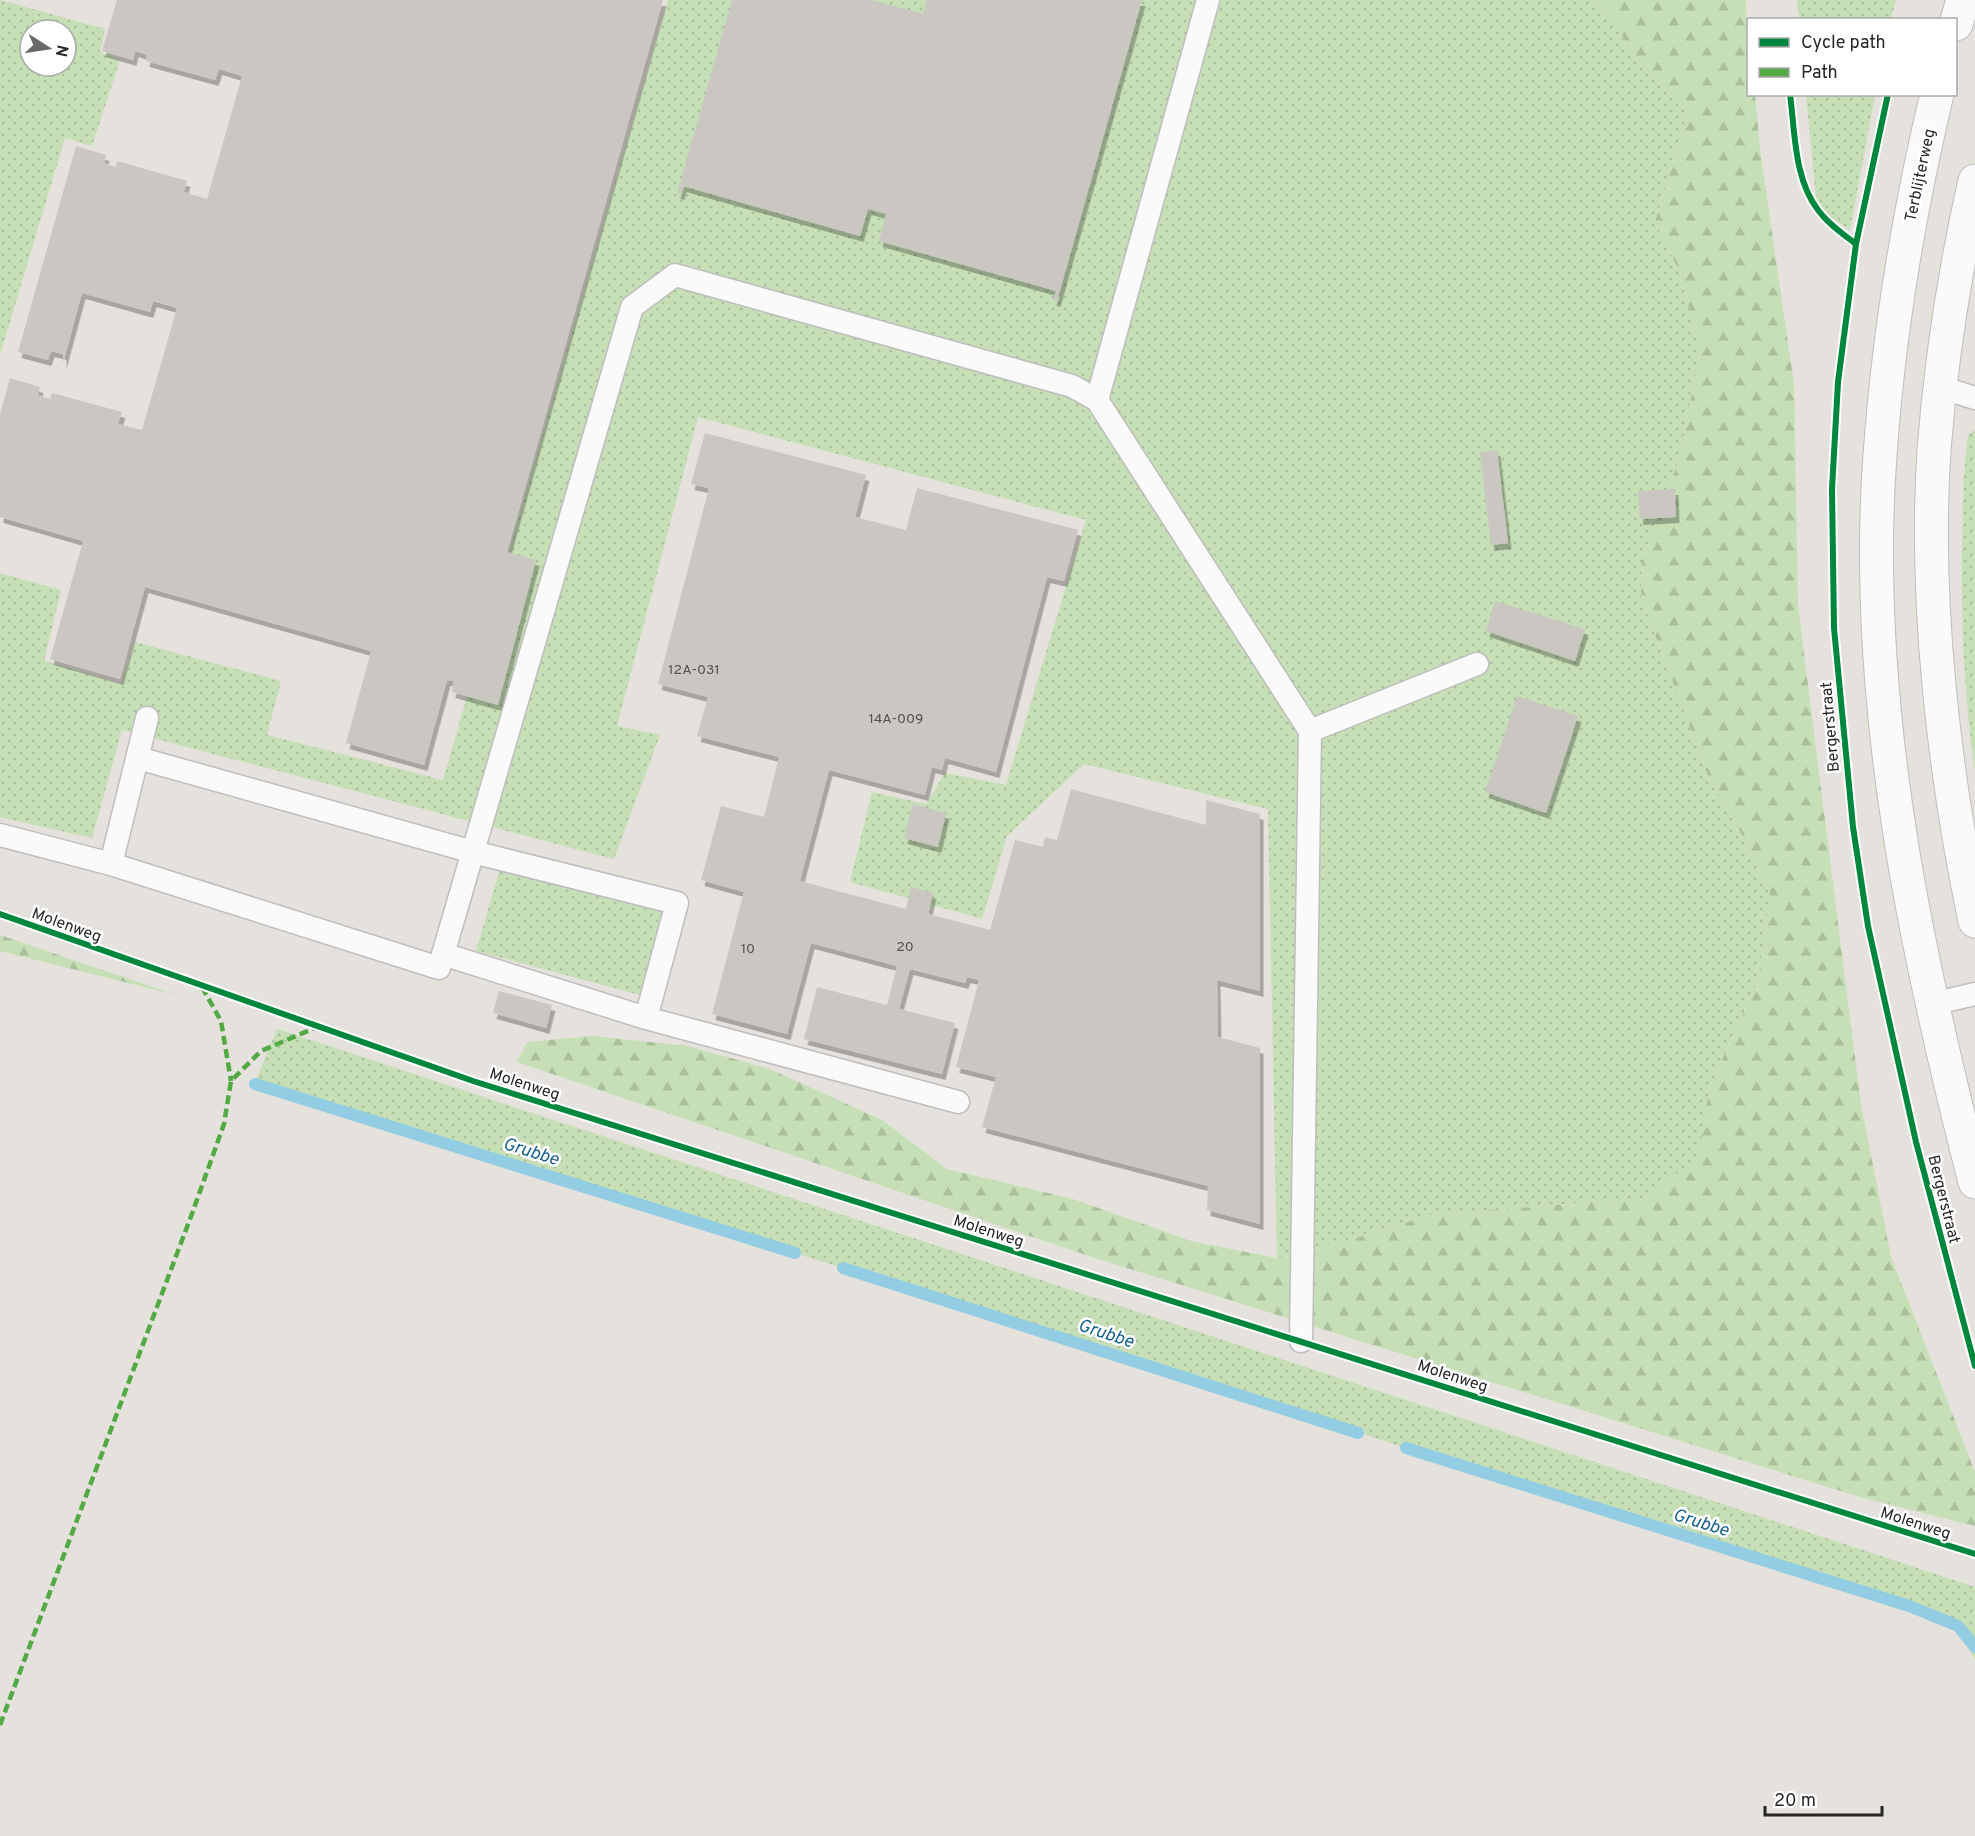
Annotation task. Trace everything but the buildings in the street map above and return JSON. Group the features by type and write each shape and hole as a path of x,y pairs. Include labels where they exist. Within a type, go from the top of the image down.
{"main road":[{"path":"1957,21 1963,0"},
{"name":"Terblijterweg","path":"1903,255 1937,96"},
{"path":"1975,181 1958,263 1940,387 1934,453 1935,611 1943,708 1954,795 1975,921"},
{"name":"Bergerstraat","path":"1903,255 1889,351 1880,455 1879,619 1886,724 1896,812 1911,906 1975,1182"}],"lane":[{"path":"1097,400 1208,0"},
{"path":"0,835 111,864 439,969 632,307 675,275 1072,386 1097,400 1310,731 1301,1341"},
{"path":"1940,387 1975,398"},
{"path":"1310,731 1477,664"},
{"path":"111,864 147,718"},
{"path":"138,758 473,852 677,903 646,1018"},
{"path":"443,954 646,1018 957,1102"},
{"path":"1932,1004 1975,994"}],"green space":[{"path":"0,0 65,18 18,18 18,78 78,78 78,22 105,29 100,52 120,60 92,146 65,138 0,355"},
{"path":"668,0 1592,0 1607,12 1641,66 1688,114 1655,222 1680,272 1700,352 1679,460 1642,559 1641,597 1708,776 1740,831 1770,894 1758,981 1710,1086 1699,1157 1645,1198 1430,1215 1359,1237 1277,1258 1268,809 1084,764 1007,836 982,919 850,882 872,792 926,804 945,773 1006,785 1086,520 698,417 617,726 660,735 614,859 122,730 92,838 0,817 0,573 61,590 44,661 121,684 135,642 281,681 267,735 443,780"},
{"path":"1592,0 1746,0 1747,96 1755,96 1761,157 1794,384 1798,606 1861,1105 1891,1257 1975,1472 1975,1526 1860,1497 1092,1257 517,1062 527,1042 593,1036 687,1046 770,1069 882,1120 947,1169 1073,1199 1191,1241 1276,1258 1359,1237 1430,1215 1645,1198 1698,1157 1710,1086 1758,981 1770,894 1740,831 1708,776 1641,597 1642,559 1679,460 1700,352 1680,272 1655,222 1688,114 1641,66 1607,12"},
{"path":"1797,0 1896,0 1891,18 1799,18"},
{"path":"1806,96 1875,96 1850,230 1826,214 1816,197"},
{"path":"1975,430 1975,772 1966,687 1962,573 1965,462 1968,435"},
{"path":"501,865 663,912 640,995 476,951"},
{"path":"0,935 176,995 0,951"},
{"path":"277,1029 1975,1587 1975,1659 1948,1618 1651,1529 1230,1390 255,1083"}],"waterway":[{"name":"Grubbe","path":"255,1084 795,1253"},
{"name":"Grubbe","path":"843,1268 1358,1433"},
{"name":"Grubbe","path":"1406,1448 1909,1606 1958,1626 1975,1647"}],"marked path":[{"path":"202,987 221,1021 231,1081"},
{"path":"0,1725 193,1211 224,1124 231,1081 261,1051 317,1027"}],"cycle path":[{"path":"1790,96 1797,155 1810,198 1826,220 1856,244"},
{"path":"1888,96 1856,244 1838,382 1832,489 1834,628 1853,827 1868,926 1916,1142 1975,1366"},
{"name":"Molenweg","path":"0,914 473,1081 1975,1554"}]}
